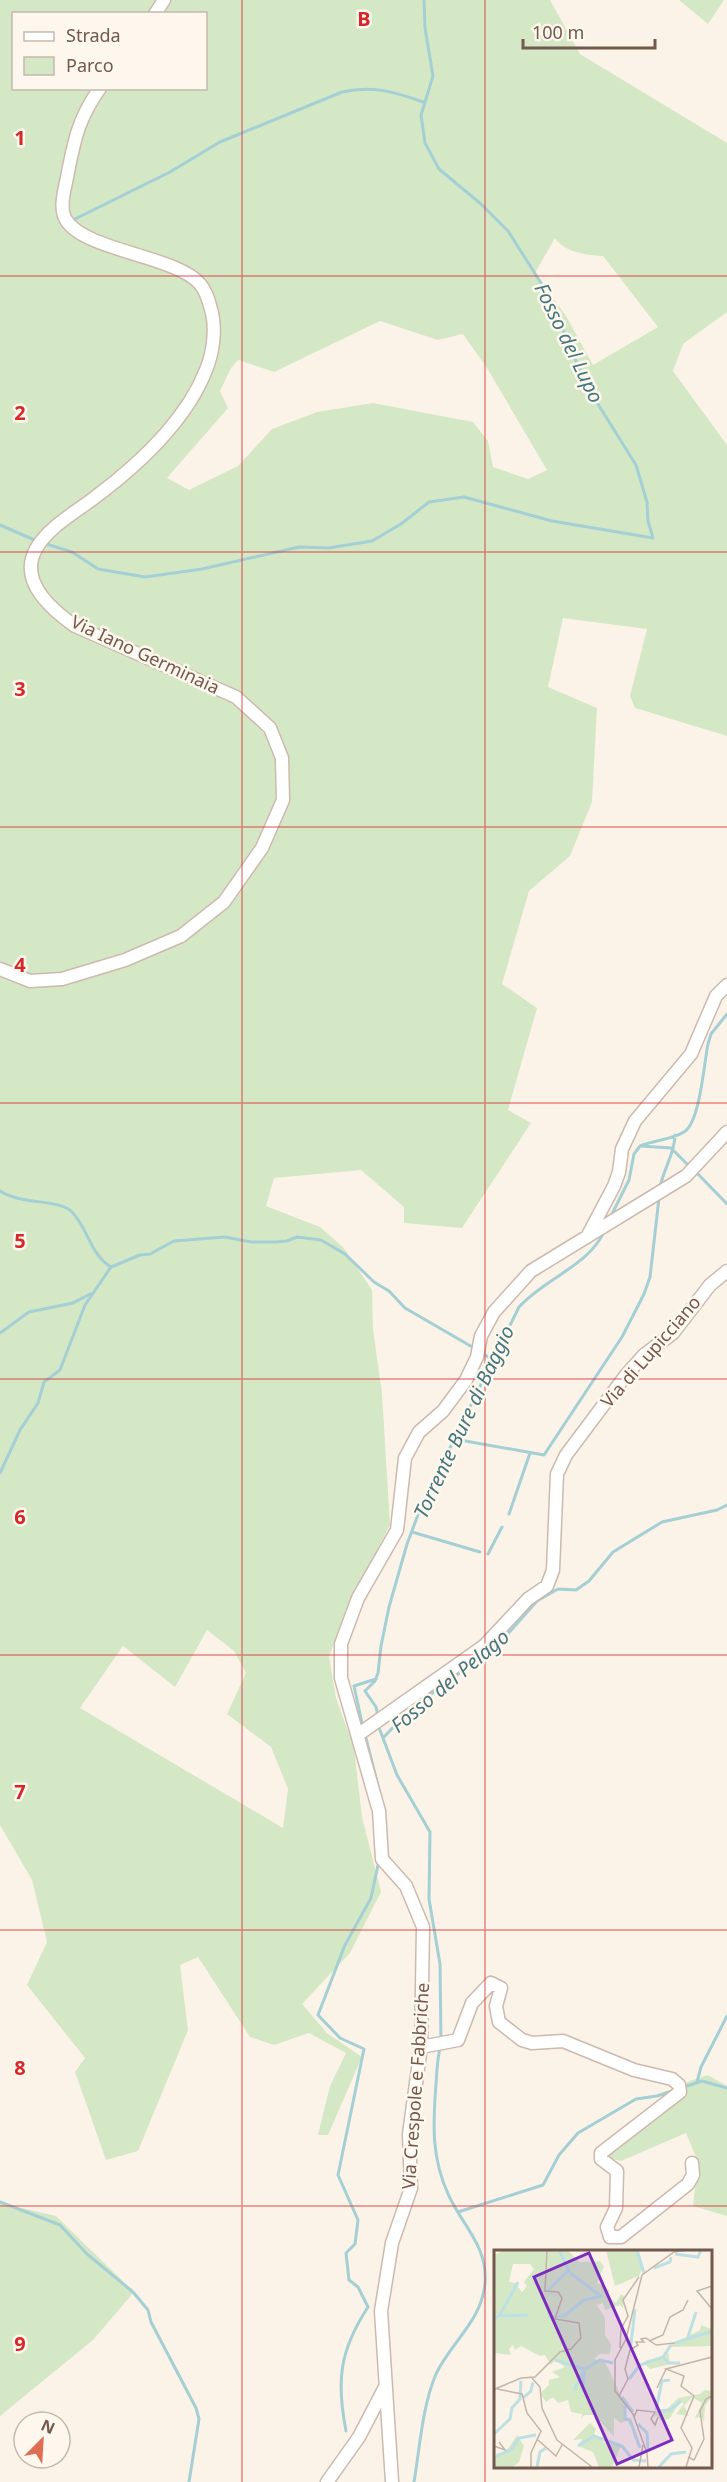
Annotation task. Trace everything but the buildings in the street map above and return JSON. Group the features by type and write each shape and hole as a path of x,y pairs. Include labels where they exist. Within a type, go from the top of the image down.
{"street":[{"name":"Via Iano Germinaia","path":"0,969 30,981 62,979 125,960 181,936 224,902 262,848 283,800 282,758 270,728 236,697 75,626 56,612 38,593 32,566 36,549 55,528 99,495 164,435 188,406 207,369 213,343 214,323 208,296 199,282 181,272 81,235 66,220 63,202 76,129 87,106 99,90"},
{"path":"593,1234 614,1186 619,1172 622,1149 634,1121 691,1054 716,996 727,985"},
{"name":"Via Crespole e Fabbriche","path":"392,2482 381,2311 392,2243 411,2188 410,2124 424,2046 423,1927 406,1886 382,1859 379,1811 364,1731 341,1678 339,1653 358,1598 397,1530 405,1458 419,1432 444,1411 466,1380 477,1357 481,1336 494,1312 511,1290 531,1271 686,1176 727,1132"},
{"name":"Via di Lupicciano","path":"364,1731 484,1646 528,1599 547,1586 553,1570 557,1474 566,1455 626,1375 644,1355 673,1333 710,1286 727,1271"},
{"path":"424,2046 450,2043 460,2036 478,1996 491,1983 498,1984 501,1988 496,2016 499,2022 522,2040 532,2043 563,2042 634,2070 672,2079 679,2085 680,2092 601,2153 601,2159 617,2172 616,2208 607,2227 610,2237 621,2236 688,2184 693,2175 692,2163"},
{"path":"327,2482 359,2437 386,2386"}],"green space":[{"path":"0,0 550,0 580,54 727,143 727,312 683,344 673,371 727,445 727,736 635,708 630,696 647,629 563,618 548,687 597,708 592,802 570,856 529,891 502,984 537,1008 508,1110 531,1123 462,1228 404,1223 404,1207 361,1170 274,1178 266,1206 320,1227 343,1247 372,1290 373,1330 382,1393 390,1525 346,1610 329,1657 336,1698 354,1748 362,1817 381,1892 350,1953 302,2004 327,2033 362,2057 328,2135 318,2135 330,2086 346,2053 309,2033 274,2045 250,2037 198,1957 180,1965 188,2030 138,2151 106,2160 75,2072 85,2058 27,1985 47,1942 32,1880 0,1825","holes":["555,238 570,250 603,256 658,327 593,365 566,316 535,273","380,321 438,340 463,334 487,368 547,470 528,479 493,467 488,441 473,422 373,403 317,412 272,429 238,466 189,490 167,478 228,408 220,391 231,368 238,360 274,372","207,1630 234,1651 246,1673 227,1714 271,1747 288,1789 283,1828 80,1708 123,1646 175,1687"]},
{"path":"679,0 724,0 708,24"},
{"path":"708,2075 727,2086 727,2216 693,2206 698,2162 686,2133 621,2161 607,2158 608,2147 684,2083"},
{"path":"0,2203 56,2216 134,2292 93,2340 0,2416"}],"waterway":[{"name":"Fosso del Lupo","path":"43,543 72,552 98,569 145,577 202,569 299,547 328,548 372,541 401,524 429,502 464,497 552,521 653,538 648,521 647,502 636,465 586,385 548,294 508,231 481,204 439,169 425,143 421,115 433,76 425,28 424,0"},
{"path":"71,221 170,172 220,142 342,92 373,89 423,102"},
{"path":"0,525 37,541"},
{"name":"Torrente Bure di Baggio","path":"610,1218 629,1180 634,1154 640,1146 679,1135 689,1126 698,1105 711,1034 727,1014"},
{"path":"660,1188 673,1149 675,1135"},
{"path":"641,1146 671,1148 690,1167"},
{"path":"695,1171 727,1204"},
{"path":"0,1191 18,1198 65,1207 71,1211 98,1255 111,1267 140,1255 150,1254 174,1241 225,1237 251,1242 287,1241 297,1237 321,1240 345,1254 374,1282 389,1291 405,1308 474,1348"},
{"path":"454,1439 544,1455 622,1337 644,1294 650,1277 659,1198"},
{"name":"Torrente Bure di Baggio","path":"378,1716 376,1707 365,1691 375,1681 378,1673 389,1607 407,1544 421,1507 519,1307 541,1288 578,1263 598,1242 605,1230"},
{"path":"0,1473 20,1430 38,1403 44,1382 60,1370 85,1305 111,1267"},
{"path":"0,1333 29,1312 73,1303 90,1294"},
{"path":"482,1353 493,1360"},
{"path":"509,1514 530,1453"},
{"name":"Fosso del Pelago","path":"383,1738 404,1716 497,1646 537,1601 558,1589 576,1590 589,1581 613,1552 662,1522 717,1510 727,1505"},
{"path":"488,1554 502,1527"},
{"path":"412,1532 480,1552"},
{"path":"362,1723 354,1686 376,1679"},
{"name":"Torrente Bure di Baggio","path":"378,1725 397,1775 430,1832 429,1899 440,1964 441,2041"},
{"path":"366,1738 381,1798"},
{"path":"346,2431 341,2396 343,2366 351,2337 368,2307 358,2287 349,2280 346,2253 355,2244 358,2220 338,2175 364,2049 340,2038 318,2015 345,1945 371,1898 378,1865"},
{"path":"697,2082 701,2067 727,2016"},
{"name":"Torrente Bure di Baggio","path":"414,2482 424,2413 431,2387 442,2362 478,2309 485,2283 483,2258 449,2196 436,2154 434,2113 440,2048"},
{"path":"684,2087 702,2081 727,2088"},
{"path":"458,2212 543,2185 559,2155 578,2133 636,2099 675,2090"},
{"path":"0,2202 60,2225 87,2254 133,2292 148,2310 151,2322 196,2408 199,2419 189,2482"}]}
